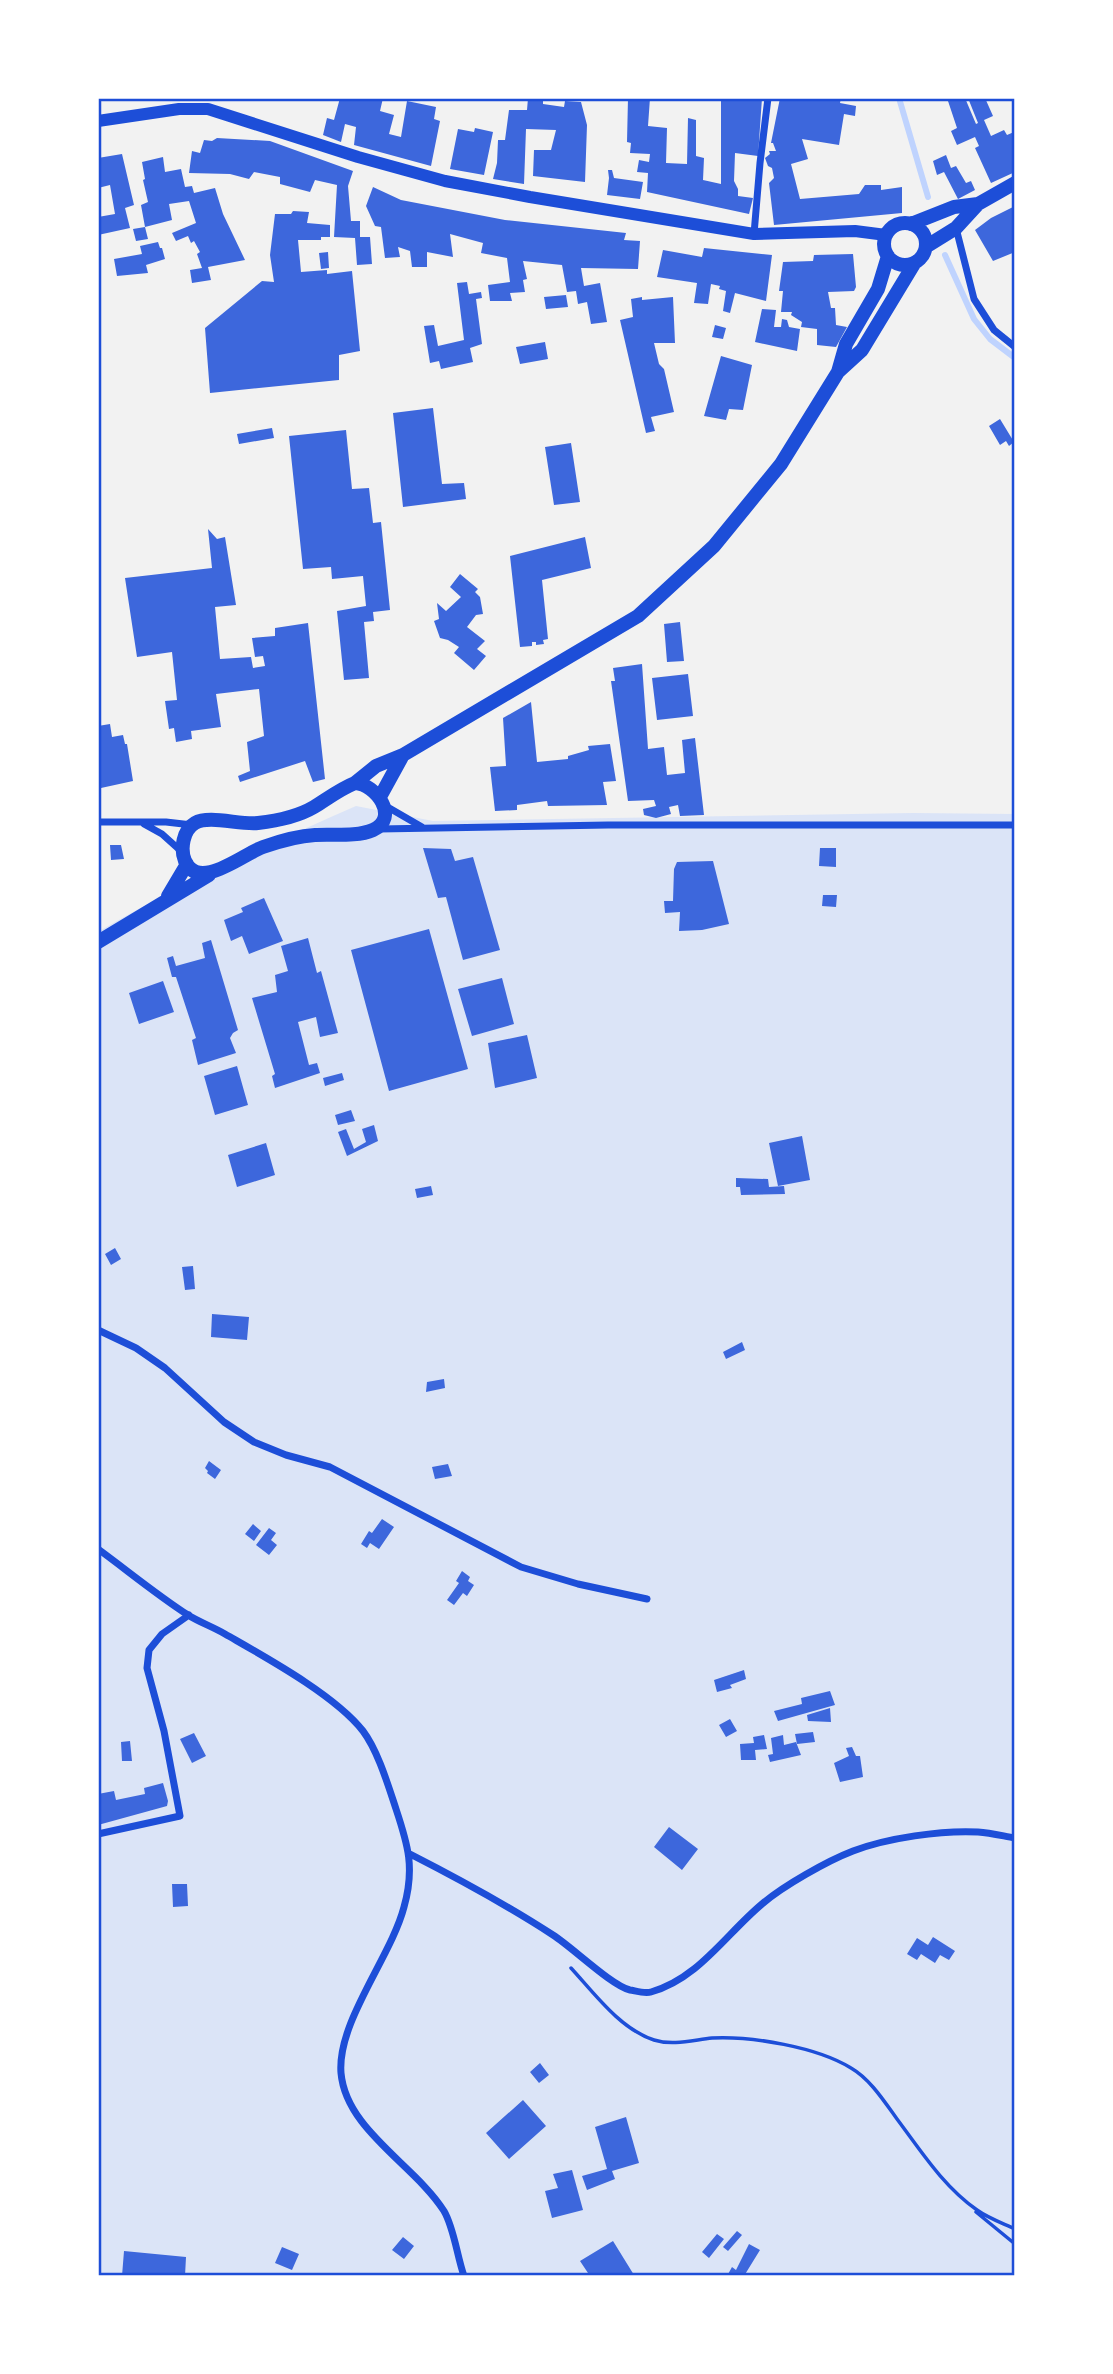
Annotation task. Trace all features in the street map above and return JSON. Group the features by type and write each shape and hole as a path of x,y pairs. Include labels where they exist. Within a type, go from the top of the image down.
{"main road":[{"path":"165,901 184,858 184,837 192,825 202,820 256,824 311,809 355,783 376,766 403,755 638,616 714,545 781,464 838,372 862,350 927,246 956,228 978,204 1015,183"},
{"path":"914,264 899,265 887,256 884,249 886,235 897,225 911,223 954,207 978,204"},
{"path":"911,223 923,232 927,246"},
{"path":"838,372 846,344 878,289 887,256"},
{"path":"382,801 403,755"},
{"path":"98,942 255,850 276,842 311,835 375,829 382,824 385,814 382,801 370,787 355,783"},
{"path":"184,858 196,873 209,875"}],"street":[{"path":"754,234 768,98"},
{"path":"98,121 179,109 208,109 358,157 444,181 754,234 855,231 886,235"},
{"path":"956,228 974,299 994,330 1015,347"},
{"path":"382,801 423,827"},
{"path":"98,822 166,822 192,825"},
{"path":"144,823 162,834 184,858"},
{"path":"375,829 608,825 1015,825"},
{"path":"98,1330 136,1348 165,1368 223,1422 254,1443 330,1467 521,1567 578,1584 647,1599"},
{"path":"98,1549 189,1615 223,1632 328,1698 363,1732 389,1788 410,1854 404,1907 353,2020 342,2052 341,2075 351,2105 364,2126 423,2184 445,2212 464,2276"},
{"path":"98,1834 180,1816 164,1731 148,1668 149,1650 162,1634 189,1615"},
{"path":"410,1854 484,1892 549,1933 594,1965 610,1980 626,1989 649,1993 678,1979 708,1958 728,1935 764,1902 812,1872 853,1851 885,1842 932,1835 978,1832 1015,1838"}],"path":[{"path":"570,1967 622,2021 654,2040 671,2043 714,2038 757,2041 807,2051 851,2068 866,2080 885,2102 940,2176 1015,2244"},
{"path":"957,2194 979,2212 1015,2229"}],"shaded area":[{"path":"356,806 433,821 913,813 1015,814 1015,2276 98,2276 98,932 193,881"}],"building":[{"path":"340,98 383,98 380,111 394,115 389,134 401,137 407,101 436,107 434,119 440,121 431,166 354,145 356,127 345,124 341,142 323,135 327,118 334,120"},
{"path":"528,98 543,98 543,104 564,107 565,101 581,102 587,125 585,182 533,176 534,150 551,150 556,130 526,129 524,184 493,179 498,140 505,140 509,110 527,110"},
{"path":"628,98 650,98 648,126 667,128 666,163 687,164 688,118 696,120 696,156 704,158 703,180 721,184 721,98 762,98 758,156 735,153 734,181 738,196 753,198 749,214 647,192 648,173 637,172 639,160 649,162 650,154 630,153 631,143 627,142"},
{"path":"780,98 841,98 840,103 856,106 855,116 844,114 839,145 802,139 808,159 791,164 800,199 859,194 865,185 881,185 881,190 902,187 902,213 774,225 769,183 774,178 772,168 768,166 765,158 770,154 769,151 776,151 771,143"},
{"path":"947,98 965,98 976,124 978,123 968,98 985,98 993,116 984,120 991,136 1004,130 1007,135 1014,132 1015,172 991,183 975,148 979,146 975,137 957,145 951,131 957,128"},
{"path":"475,128 493,132 484,175 450,169 458,129 474,132"},
{"path":"217,138 270,141 353,171 348,186 351,221 360,221 360,237 370,237 372,264 357,265 355,238 334,237 337,185 315,180 310,192 280,184 280,177 254,172 249,179 230,174 189,173 192,151 200,153 204,140 212,141"},
{"path":"122,154 134,205 125,208 130,228 98,235 98,217 115,214 110,185 98,188 98,158"},
{"path":"946,155 951,168 956,166 966,183 971,181 975,190 958,199 944,172 937,175 933,161"},
{"path":"163,157 165,172 181,169 185,187 192,186 194,193 215,188 223,214 245,260 208,267 211,280 192,283 190,270 202,268 197,254 200,252 188,236 176,241 172,233 196,223 189,201 169,204 172,220 145,227 141,205 148,202 142,162"},
{"path":"608,170 612,170 614,178 643,182 640,199 607,195"},
{"path":"373,187 401,200 505,220 626,233 624,240 640,241 638,269 581,268 584,286 600,283 607,322 591,324 587,302 578,304 576,291 567,292 562,265 523,261 527,279 523,280 525,292 510,293 512,301 490,301 488,285 510,282 507,258 481,253 483,243 450,234 453,257 427,252 427,267 412,267 410,251 398,247 400,257 385,258 381,227 375,226 366,206"},
{"path":"1015,206 1015,252 993,261 975,230"},
{"path":"293,211 309,212 307,223 330,225 330,237 321,237 321,240 298,240 301,272 327,270 327,274 352,271 360,351 339,355 339,380 210,393 205,328 262,281 274,282 270,255 275,214 291,214"},
{"path":"145,227 148,239 136,241 133,229"},
{"path":"158,242 165,259 146,265 148,273 117,276 114,259 142,254 140,246"},
{"path":"704,248 772,255 766,301 735,293 730,313 723,311 726,291 719,289 720,286 711,284 708,304 694,303 697,283 657,277 663,250 702,257"},
{"path":"328,252 329,268 321,269 319,253"},
{"path":"853,254 856,287 854,291 828,292 831,308 835,308 836,325 847,327 836,347 817,345 817,329 801,327 802,322 791,315 792,312 781,312 783,291 779,291 783,262 813,261 814,255"},
{"path":"467,282 469,294 481,292 482,298 476,299 482,344 470,348 473,362 441,369 439,361 430,363 424,326 434,325 438,346 464,340 457,283"},
{"path":"566,295 568,307 546,309 544,297"},
{"path":"642,297 642,300 673,297 675,343 654,343 659,364 664,369 674,412 651,417 655,431 646,433 620,320 633,317 631,299"},
{"path":"762,309 776,310 774,327 781,327 782,319 787,320 789,327 800,329 797,351 755,342"},
{"path":"715,325 726,328 723,339 712,337"},
{"path":"545,342 548,359 520,364 516,347"},
{"path":"721,356 752,365 743,410 729,409 726,420 704,416"},
{"path":"433,408 442,484 464,483 466,499 403,507 393,413"},
{"path":"1000,419 1014,442 1009,446 1006,441 1000,445 989,426"},
{"path":"272,428 274,438 239,444 237,434"},
{"path":"346,430 352,489 369,488 373,523 381,522 390,610 373,612 374,621 364,622 369,678 344,680 337,611 366,606 363,576 332,579 331,567 303,569 289,436"},
{"path":"571,443 580,502 554,505 545,447"},
{"path":"208,529 217,539 225,537 236,605 215,607 220,659 251,657 253,668 265,666 263,656 255,657 252,638 275,636 275,628 308,623 325,779 313,782 305,761 240,782 238,776 250,771 247,742 264,736 259,689 216,694 221,727 191,731 192,739 176,742 174,728 169,729 165,701 177,700 172,652 137,657 125,578 212,568"},
{"path":"585,537 591,568 542,580 548,639 543,640 544,644 536,645 536,642 532,642 532,646 520,647 510,556"},
{"path":"460,574 478,589 475,592 480,597 483,614 476,615 467,627 485,641 477,649 486,656 474,670 454,653 459,647 440,638 434,621 439,619 437,603 446,611 461,597 450,587"},
{"path":"680,622 684,661 667,662 664,624"},
{"path":"642,664 648,749 664,747 667,775 685,773 682,740 695,738 704,815 680,816 678,805 669,807 671,814 656,818 644,815 643,809 656,806 654,800 628,801 611,681 615,681 613,668"},
{"path":"688,674 693,716 657,720 652,678"},
{"path":"531,702 537,762 568,759 568,756 589,750 588,746 610,744 616,781 603,782 607,805 548,806 547,801 517,805 517,810 495,811 490,767 506,766 503,718"},
{"path":"110,724 112,737 123,735 127,744 133,781 101,788 98,726"},
{"path":"110,845 121,845 124,859 111,860"},
{"path":"423,848 451,849 455,861 473,857 500,950 463,960 446,897 438,898"},
{"path":"820,848 836,848 836,867 819,866"},
{"path":"713,861 729,924 702,930 679,931 680,912 665,913 664,901 673,901 674,869 677,862"},
{"path":"823,895 837,895 836,907 822,906"},
{"path":"264,898 283,941 249,954 242,936 231,941 224,920 243,912 241,908"},
{"path":"429,929 468,1069 389,1091 351,950"},
{"path":"308,938 317,973 321,971 338,1033 320,1037 316,1017 298,1022 309,1065 317,1063 320,1073 275,1088 272,1076 275,1074 252,998 277,992 275,975 288,971 281,946"},
{"path":"211,940 238,1030 230,1038 236,1053 198,1065 192,1040 196,1038 167,958 173,956 176,966 205,958 202,943"},
{"path":"502,978 514,1024 472,1036 458,989"},
{"path":"163,981 174,1012 139,1024 129,993"},
{"path":"527,1035 537,1078 495,1088 488,1043"},
{"path":"237,1066 248,1105 215,1115 204,1076"},
{"path":"342,1073 344,1080 325,1086 323,1078"},
{"path":"351,1110 355,1121 338,1125 335,1115"},
{"path":"374,1125 378,1141 347,1156 338,1132 346,1129 354,1149 366,1142 362,1129"},
{"path":"802,1136 810,1180 778,1186 769,1143"},
{"path":"266,1143 275,1175 237,1187 228,1155"},
{"path":"736,1178 768,1179 769,1187 784,1186 785,1194 741,1195 740,1187 736,1187"},
{"path":"431,1186 433,1195 417,1198 415,1189"},
{"path":"115,1248 121,1259 111,1265 105,1254"},
{"path":"193,1266 195,1289 185,1290 182,1267"},
{"path":"212,1314 249,1317 247,1340 211,1337"},
{"path":"742,1342 745,1350 726,1359 723,1352"},
{"path":"444,1379 445,1388 426,1392 427,1382"},
{"path":"209,1461 221,1470 215,1479 205,1468"},
{"path":"448,1464 452,1476 435,1479 432,1467"},
{"path":"382,1519 394,1527 379,1549 370,1543 367,1548 361,1544 369,1531 372,1533"},
{"path":"253,1524 261,1531 254,1541 245,1534"},
{"path":"269,1528 276,1533 271,1540 277,1545 269,1555 256,1545"},
{"path":"462,1571 470,1577 468,1581 474,1585 467,1596 463,1593 454,1605 447,1600 459,1583 456,1581"},
{"path":"744,1670 746,1679 730,1685 732,1688 717,1692 714,1680"},
{"path":"830,1691 835,1705 778,1721 774,1711 802,1704 801,1698"},
{"path":"830,1708 831,1722 808,1721 807,1715"},
{"path":"730,1719 737,1731 726,1737 719,1725"},
{"path":"813,1732 815,1742 797,1744 795,1734"},
{"path":"194,1733 206,1756 192,1763 180,1739"},
{"path":"764,1735 767,1749 755,1750 756,1760 741,1760 740,1744 754,1743 753,1737"},
{"path":"783,1735 784,1745 796,1742 801,1755 770,1762 768,1755 773,1754 771,1738"},
{"path":"130,1741 132,1761 122,1761 121,1742"},
{"path":"852,1747 856,1756 860,1756 863,1777 840,1782 834,1763 849,1756 846,1748"},
{"path":"163,1783 167,1806 98,1825 98,1794 114,1791 116,1800 145,1794 144,1788"},
{"path":"669,1827 698,1849 682,1870 654,1847"},
{"path":"172,1884 187,1884 188,1906 173,1907"},
{"path":"933,1937 955,1951 949,1960 940,1955 935,1963 921,1954 917,1960 907,1954 917,1938 928,1945"},
{"path":"540,2063 549,2075 539,2083 530,2072"},
{"path":"523,2100 546,2126 509,2159 486,2133"},
{"path":"626,2117 639,2163 612,2171 615,2179 587,2190 582,2176 607,2169 595,2127"},
{"path":"572,2170 583,2210 552,2218 545,2191 558,2188 553,2174"},
{"path":"737,2231 742,2235 728,2251 723,2247"},
{"path":"717,2234 724,2239 709,2258 702,2252"},
{"path":"403,2237 414,2246 404,2259 392,2250"},
{"path":"613,2241 634,2275 590,2276 580,2261"},
{"path":"749,2244 760,2250 744,2276 727,2276 732,2267 736,2270"},
{"path":"282,2247 299,2254 292,2270 275,2263"},
{"path":"124,2251 186,2257 185,2276 122,2276"}],"waterway":[{"path":"899,98 928,197"},
{"path":"945,255 974,319 990,339 1015,358"}]}
